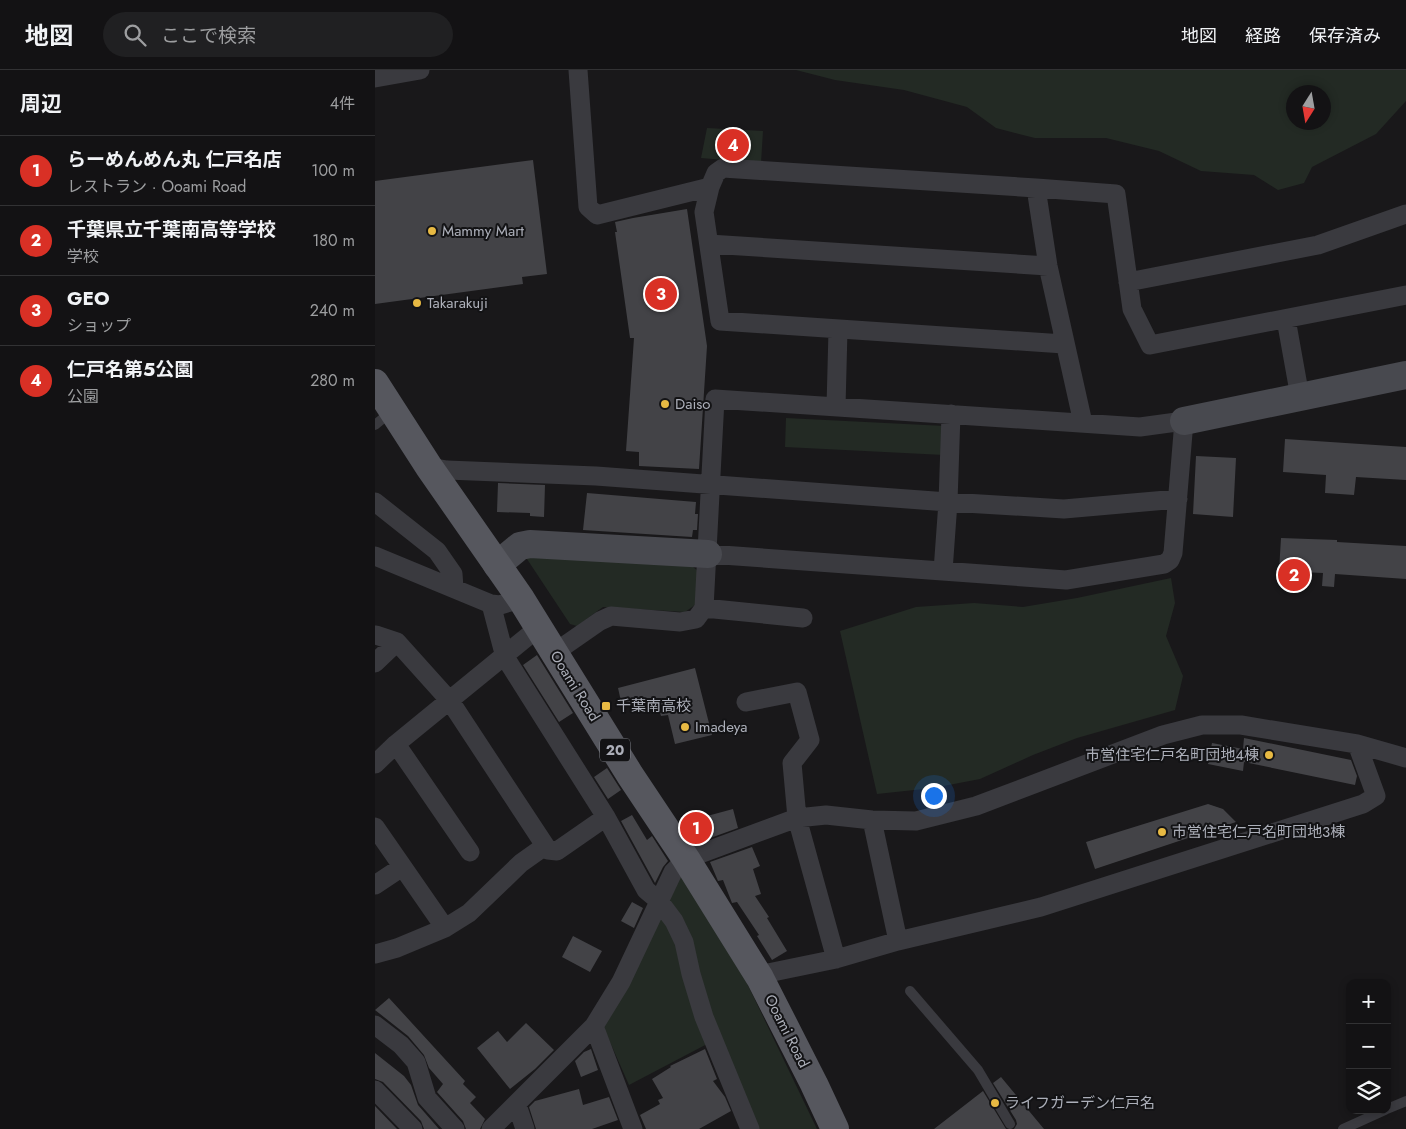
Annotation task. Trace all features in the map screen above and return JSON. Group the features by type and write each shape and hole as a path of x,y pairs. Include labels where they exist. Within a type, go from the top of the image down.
{"main road":[{"name":"Ooami Road","path":"375,382 384,418 429,467 521,599 630,775 686,859 759,978 835,1129"}],"street":[{"path":"375,78 420,70"},
{"path":"578,70 588,207 597,215 710,187"},
{"path":"1064,344 719,321 704,212 710,187 716,173 723,168 1115,194 1131,309 1150,345 1406,295"},
{"path":"1036,188 1048,266 1083,423"},
{"path":"1128,282 1318,244 1406,214"},
{"path":"709,244 1048,266"},
{"path":"1286,318 1300,397"},
{"path":"836,407 838,330"},
{"path":"554,653 600,621 611,616 680,622 696,619 705,608 715,399 1140,428 1184,421 1406,375"},
{"path":"943,571 951,414"},
{"path":"497,565 520,546 530,544 708,554 1066,580 1164,564 1173,553 1184,421"},
{"path":"429,467 447,470 596,476 1064,509 1178,499"},
{"path":"375,502 437,551 453,574 454,588"},
{"path":"375,556 491,604 500,605 521,599"},
{"path":"491,604 505,657 606,817 646,890 659,901 674,921 684,942 691,974 705,1016 750,1129"},
{"path":"705,608 803,618"},
{"path":"470,852 383,751 505,657 538,628"},
{"path":"376,635 397,642 450,700 548,850 557,851 606,817"},
{"path":"375,663 397,642"},
{"path":"746,702 797,692 810,740 792,763 797,818 836,959"},
{"path":"491,1129 594,1026 621,982 673,872 686,859 797,818 826,815 872,820 916,821 977,806 1163,735 1202,725 1241,725 1357,744 1406,758"},
{"path":"759,978 768,973 836,959 898,941 1041,907 1363,804 1376,796 1357,744"},
{"path":"872,820 898,941"},
{"path":"375,827 445,928"},
{"path":"375,954 397,948 445,928 469,913 521,862 545,846"},
{"path":"375,885 402,867"},
{"path":"375,1025 401,1045 416,1062 427,1098 455,1129"},
{"path":"594,1026 633,1129"},
{"path":"375,1090 413,1129"},
{"path":"517,1105 525,1129"}],"lane":[{"path":"910,991 978,1070 1011,1124"},
{"path":"1391,1108 1406,1101"},
{"path":"1343,1129 1377,1114"}],"shaded area":[{"path":"796,70 1406,70 1406,101 1376,134 1312,167 1304,183 1278,190 1254,175 1201,171 1159,151 1106,138 1035,138 996,128 967,107 904,90 835,80"},
{"path":"707,128 763,131 761,163 701,158"},
{"path":"786,418 945,426 944,455 785,447"},
{"path":"525,556 688,563 698,571 695,605 685,612 603,607 577,626 570,624"},
{"path":"1171,578 1175,603 1166,636 1183,676 1175,710 1077,738 980,779 933,788 877,794 840,631 916,607 974,603 1023,607 1077,598"},
{"path":"684,874 743,975 817,1129 756,1129 666,894 676,875"},
{"path":"660,912 678,940 709,1043 629,1085 602,1024"}],"building":[{"path":"533,160 547,274 522,277 523,284 375,304 375,181"},
{"path":"687,209 707,346 699,469 639,466 639,452 626,451 634,338 630,338 615,222"},
{"path":"1285,439 1406,447 1406,480 1356,477 1354,495 1325,493 1326,475 1283,472"},
{"path":"1196,456 1236,458 1233,517 1193,514"},
{"path":"498,483 545,485 544,517 530,516 530,513 497,512"},
{"path":"587,493 696,502 695,514 698,514 697,530 693,530 692,537 583,530"},
{"path":"1281,538 1337,540 1337,542 1406,546 1406,579 1335,574 1334,587 1322,586 1323,573 1279,571"},
{"path":"537,655 573,713 559,722 523,665"},
{"path":"695,668 712,735 675,744 668,715 661,716 656,698 622,706 618,688"},
{"name":"市営住宅仁戸名町団地4棟","path":"1244,738 1351,760 1357,776 1355,785 1244,762 1243,771 1208,764 1212,743 1243,749"},
{"path":"607,768 621,790 608,799 594,777"},
{"name":"市営住宅仁戸名町団地3棟","path":"1208,804 1223,809 1236,822 1095,869 1086,842"},
{"path":"733,809 738,828 702,841 693,842 685,822"},
{"path":"632,815 647,840 652,836 668,861 655,883 621,821"},
{"path":"752,847 760,866 753,869 761,894 755,896 769,917 767,918 787,951 772,960 757,936 759,935 737,902 732,903 723,880 718,881 710,862"},
{"path":"632,902 643,908 634,928 621,921"},
{"path":"573,936 602,951 590,972 562,957"},
{"path":"389,998 465,1081 463,1084 476,1097 470,1103 485,1119 480,1129 466,1129 463,1121 437,1092 443,1084 429,1068 424,1055 408,1036 375,1010"},
{"path":"526,1023 554,1050 535,1069 510,1089 477,1048 498,1031 507,1042"},
{"path":"591,1049 598,1070 581,1077 575,1061 584,1052"},
{"path":"705,1049 717,1079 713,1081 725,1097 731,1111 699,1129 646,1129 640,1115 660,1104 658,1100 663,1098 652,1079 670,1066"},
{"path":"375,1053 404,1076 411,1085 418,1105 439,1129 424,1129 421,1121 383,1082 375,1079"},
{"path":"1001,1077 1044,1129 1014,1129 1017,1124 1016,1120 993,1083"},
{"path":"579,1089 583,1105 609,1097 618,1120 592,1129 536,1129 529,1107 535,1101"},
{"path":"983,1091 1006,1129 934,1129"},
{"path":"375,1106 397,1129 375,1129"}],"place":[{"name":"仁戸名第5公園","path":"733,145"},
{"name":"Mammy Mart","path":"432,231"},
{"name":"GEO","path":"661,294"},
{"name":"Takarakuji","path":"417,303"},
{"name":"Daiso","path":"665,404"},
{"name":"千葉県立千葉南高等学校","path":"1294,575"},
{"name":"千葉南高校","path":"606,706"},
{"name":"Imadeya","path":"685,727"},
{"name":"市営住宅仁戸名町団地4棟","path":"1269,755"},
{"name":"らーめんめん丸 仁戸名店","path":"696,828"},
{"name":"市営住宅仁戸名町団地3棟","path":"1162,832"},
{"name":"ライフガーデン仁戸名","path":"995,1103"}]}
